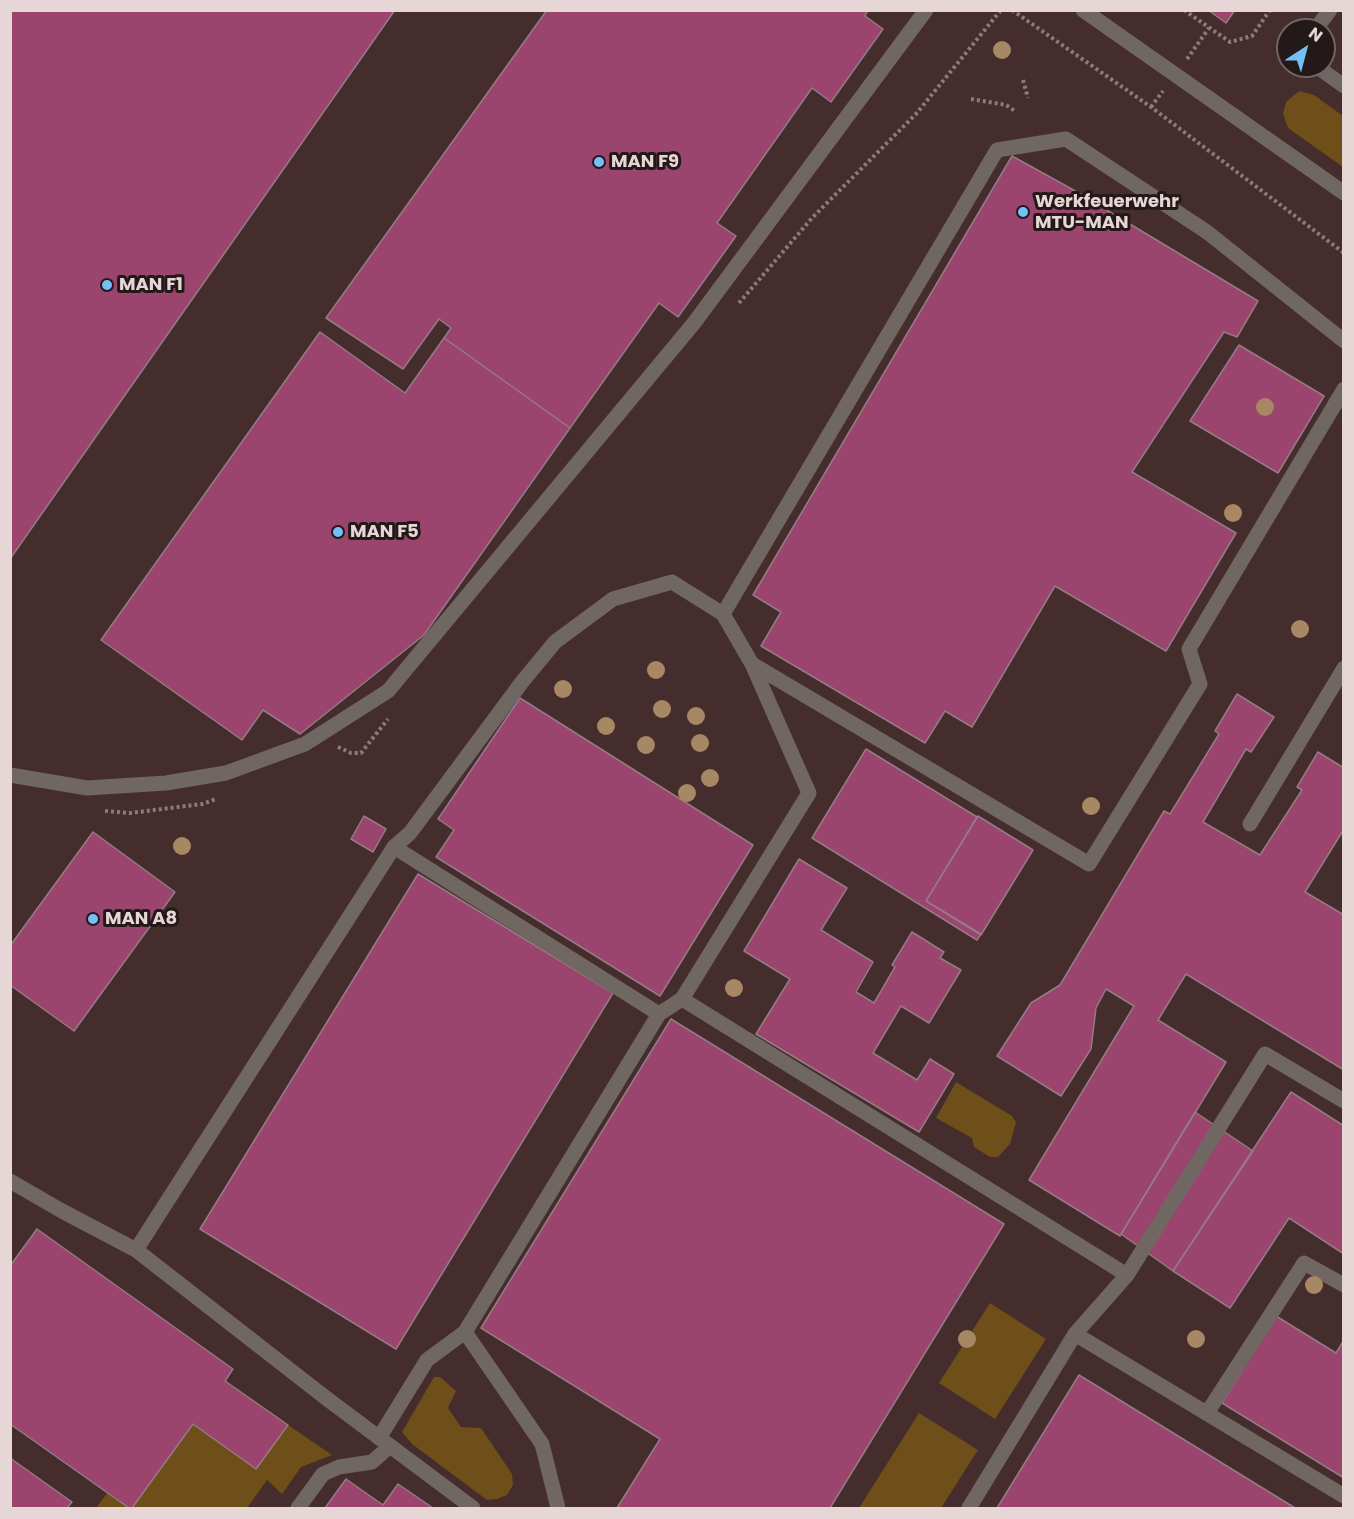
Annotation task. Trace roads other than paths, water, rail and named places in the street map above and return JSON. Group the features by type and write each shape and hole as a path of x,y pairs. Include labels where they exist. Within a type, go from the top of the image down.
{"lane":[{"path":"10,775 87,788 166,783 226,773 306,744 388,691 694,323 926,10"},
{"path":"1083,10 1344,193"},
{"path":"723,614 997,150 1066,139 1207,232 1344,341"},
{"path":"752,664 1089,864 1200,684 1189,649 1344,389"},
{"path":"136,1250 394,847 410,833 522,682 555,642 613,599 672,582 723,614 752,664 809,793 682,999 659,1014 465,1332 427,1360 385,1442 372,1462 339,1467 323,1474 297,1509"},
{"path":"1250,824 1344,668"},
{"path":"394,847 659,1014"},
{"path":"682,999 1127,1275"},
{"path":"969,1509 1075,1334 1127,1275 1265,1054 1344,1101"},
{"path":"10,1181 136,1250 473,1509"},
{"path":"1207,1413 1304,1263 1344,1285"},
{"path":"465,1332 542,1444 558,1509"},
{"path":"1075,1334 1344,1496"}],"place":[{"name":"MAN F9","path":"599,162"},
{"name":"Werkfeuerwehr MTU-MAN","path":"1023,212"},
{"name":"MAN F1","path":"107,285"},
{"name":"MAN F5","path":"338,532"},
{"name":"MAN A8","path":"93,919"}]}
